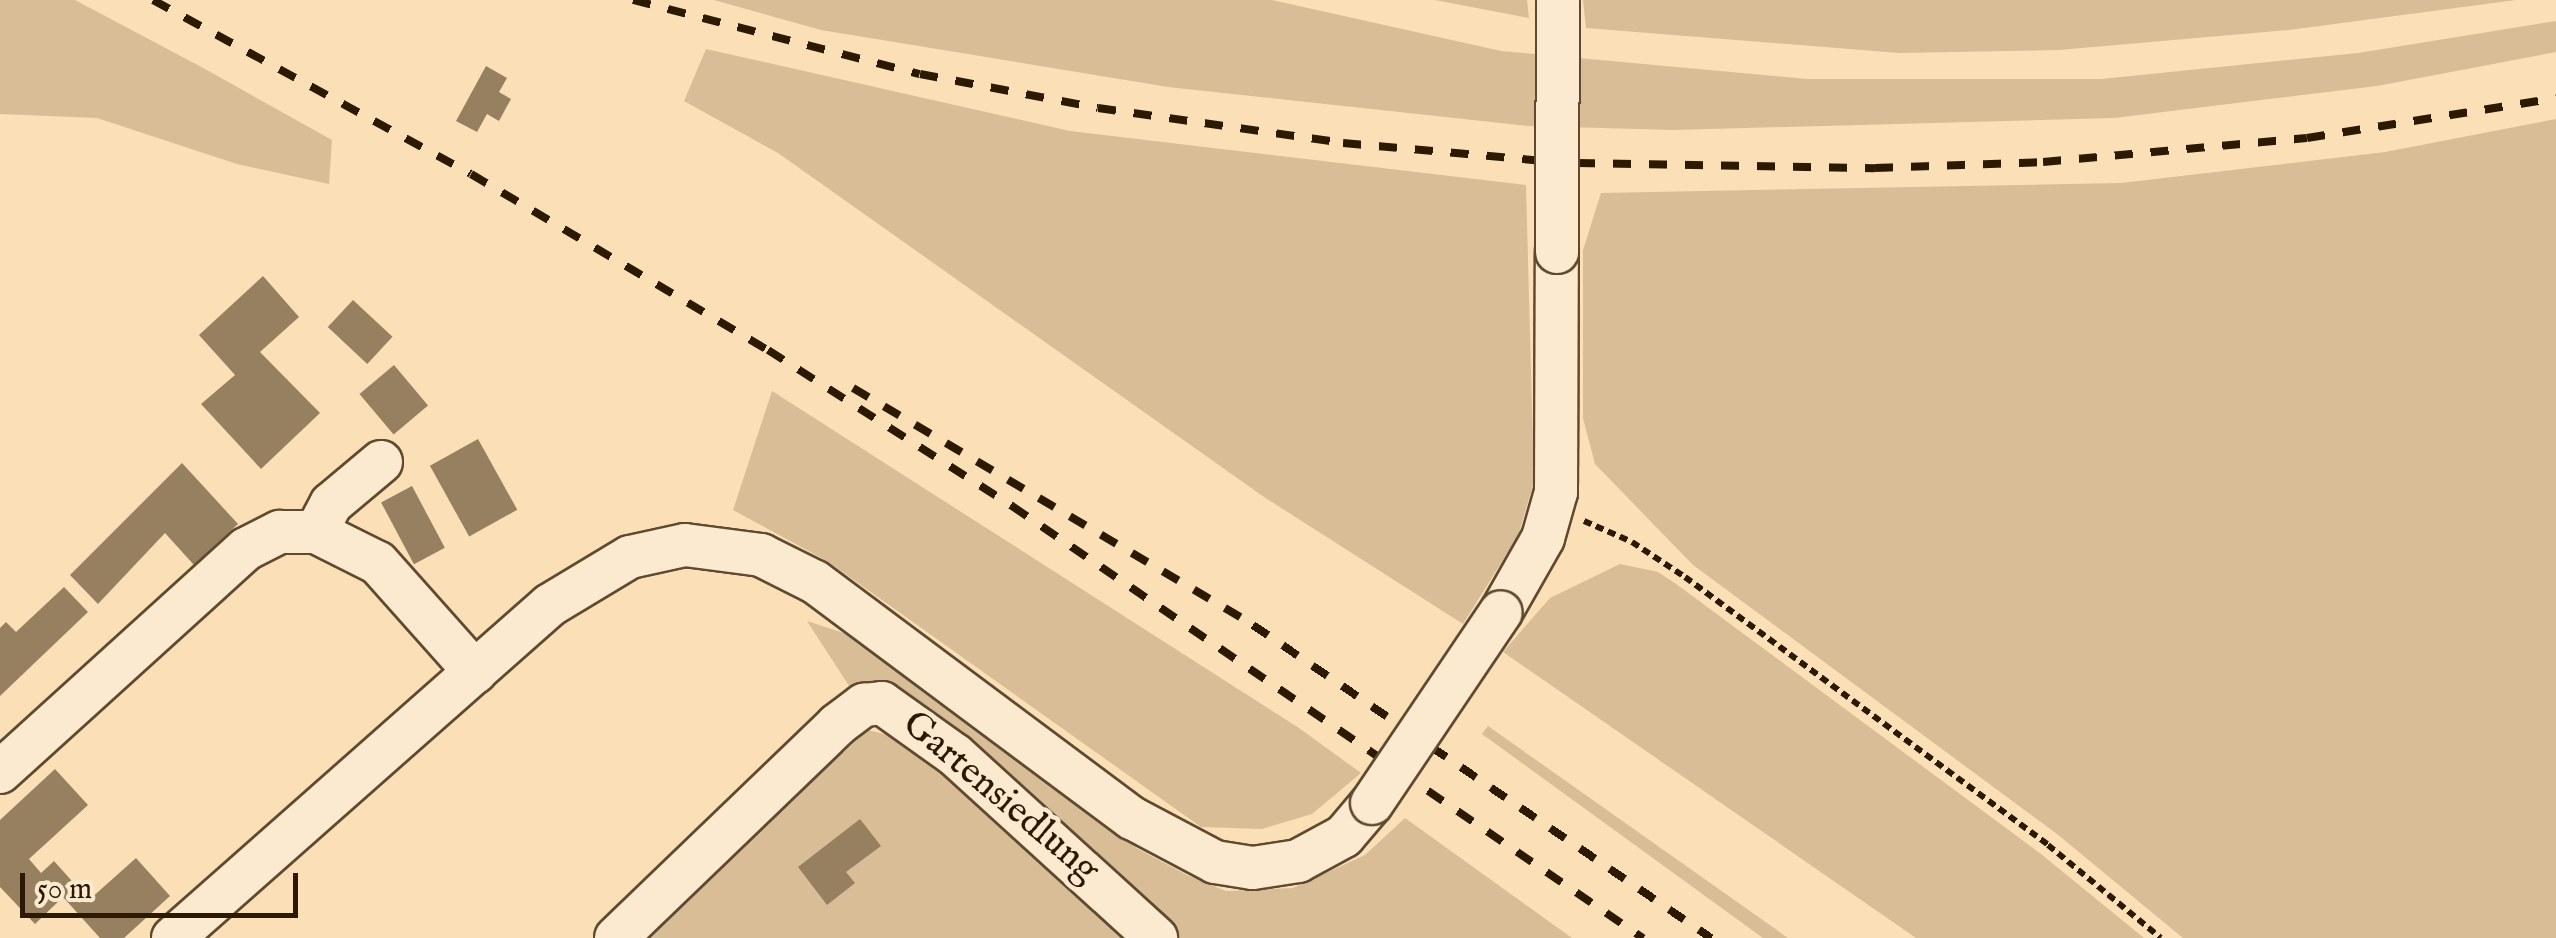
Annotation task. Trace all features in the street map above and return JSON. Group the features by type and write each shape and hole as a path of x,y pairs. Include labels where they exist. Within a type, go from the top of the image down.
{"street":[{"path":"173,938 574,586 630,557 685,545 736,548 788,566 1132,818 1215,862 1253,868 1298,861 1344,836 1372,803 1502,612 1533,560 1551,513 1560,437 1558,0"},
{"path":"316,532 331,504 381,462"},
{"path":"0,772 246,548 280,532 316,532 378,563 475,672"},
{"name":"Gartensiedlung","path":"616,938 837,726 864,705 882,703 955,755 1156,938"}],"path":[{"path":"1551,513 1610,530 1685,576 2048,845 2161,938"}],"shaded area":[{"path":"0,0 75,0 332,140 329,184 237,164 97,118 0,114"},
{"path":"714,0 1272,0 1501,51 1807,79 2101,79 2358,53 2556,21 2556,52 2377,86 2114,118 1674,130 1529,126 1168,87 821,30"},
{"path":"1435,0 1527,0 1529,18"},
{"path":"1583,0 2516,0 2289,30 2059,50 1899,53 1586,28"},
{"path":"706,49 1070,131 1526,185 1534,482 1518,536 1463,624 1264,497 778,153 684,101"},
{"path":"2556,119 2556,938 2183,938 2057,834 1693,565 1595,464 1583,418 1583,250 1601,193 2121,183 2385,152"},
{"path":"772,391 1299,728 1361,773 1312,814 1262,829 1201,827 827,561 733,510"},
{"path":"1620,564 1658,572 1679,586 2041,854 2144,938 1916,938 1503,652 1550,598"},
{"path":"807,621 865,640 1138,849 1187,875 1226,891 1293,888 1365,855 1405,818 1572,938 1167,938 853,692"},
{"path":"1488,726 1788,938 1763,938 1482,734"},
{"path":"868,730 907,740 1138,938 637,938"}],"building":[{"path":"486,66 507,78 499,92 511,99 499,121 487,114 477,132 456,121"},
{"path":"263,276 299,317 260,352 320,413 261,469 201,404 235,375 199,335"},
{"path":"353,300 392,337 367,364 328,327"},
{"path":"394,365 428,406 394,435 360,394"},
{"path":"478,439 517,510 469,537 430,466"},
{"path":"182,463 238,524 194,565 165,533 98,604 70,575"},
{"path":"412,486 445,548 414,564 381,502"},
{"path":"64,587 88,612 0,696 0,628 6,622 16,632"},
{"path":"55,769 88,805 29,859 41,873 54,861 89,900 136,858 170,896 124,938 100,938 63,897 35,924 0,887 0,820"},
{"path":"860,819 881,846 846,872 855,883 827,905 798,867"}],"railway":[{"path":"153,0 471,174 768,350 1012,506 1643,938"},
{"path":"633,0 920,74 1098,108 1343,143 1535,160"},
{"path":"1577,163 1875,168 2043,162 2307,138 2556,98"},
{"path":"853,388 1253,625 1711,938"}]}
